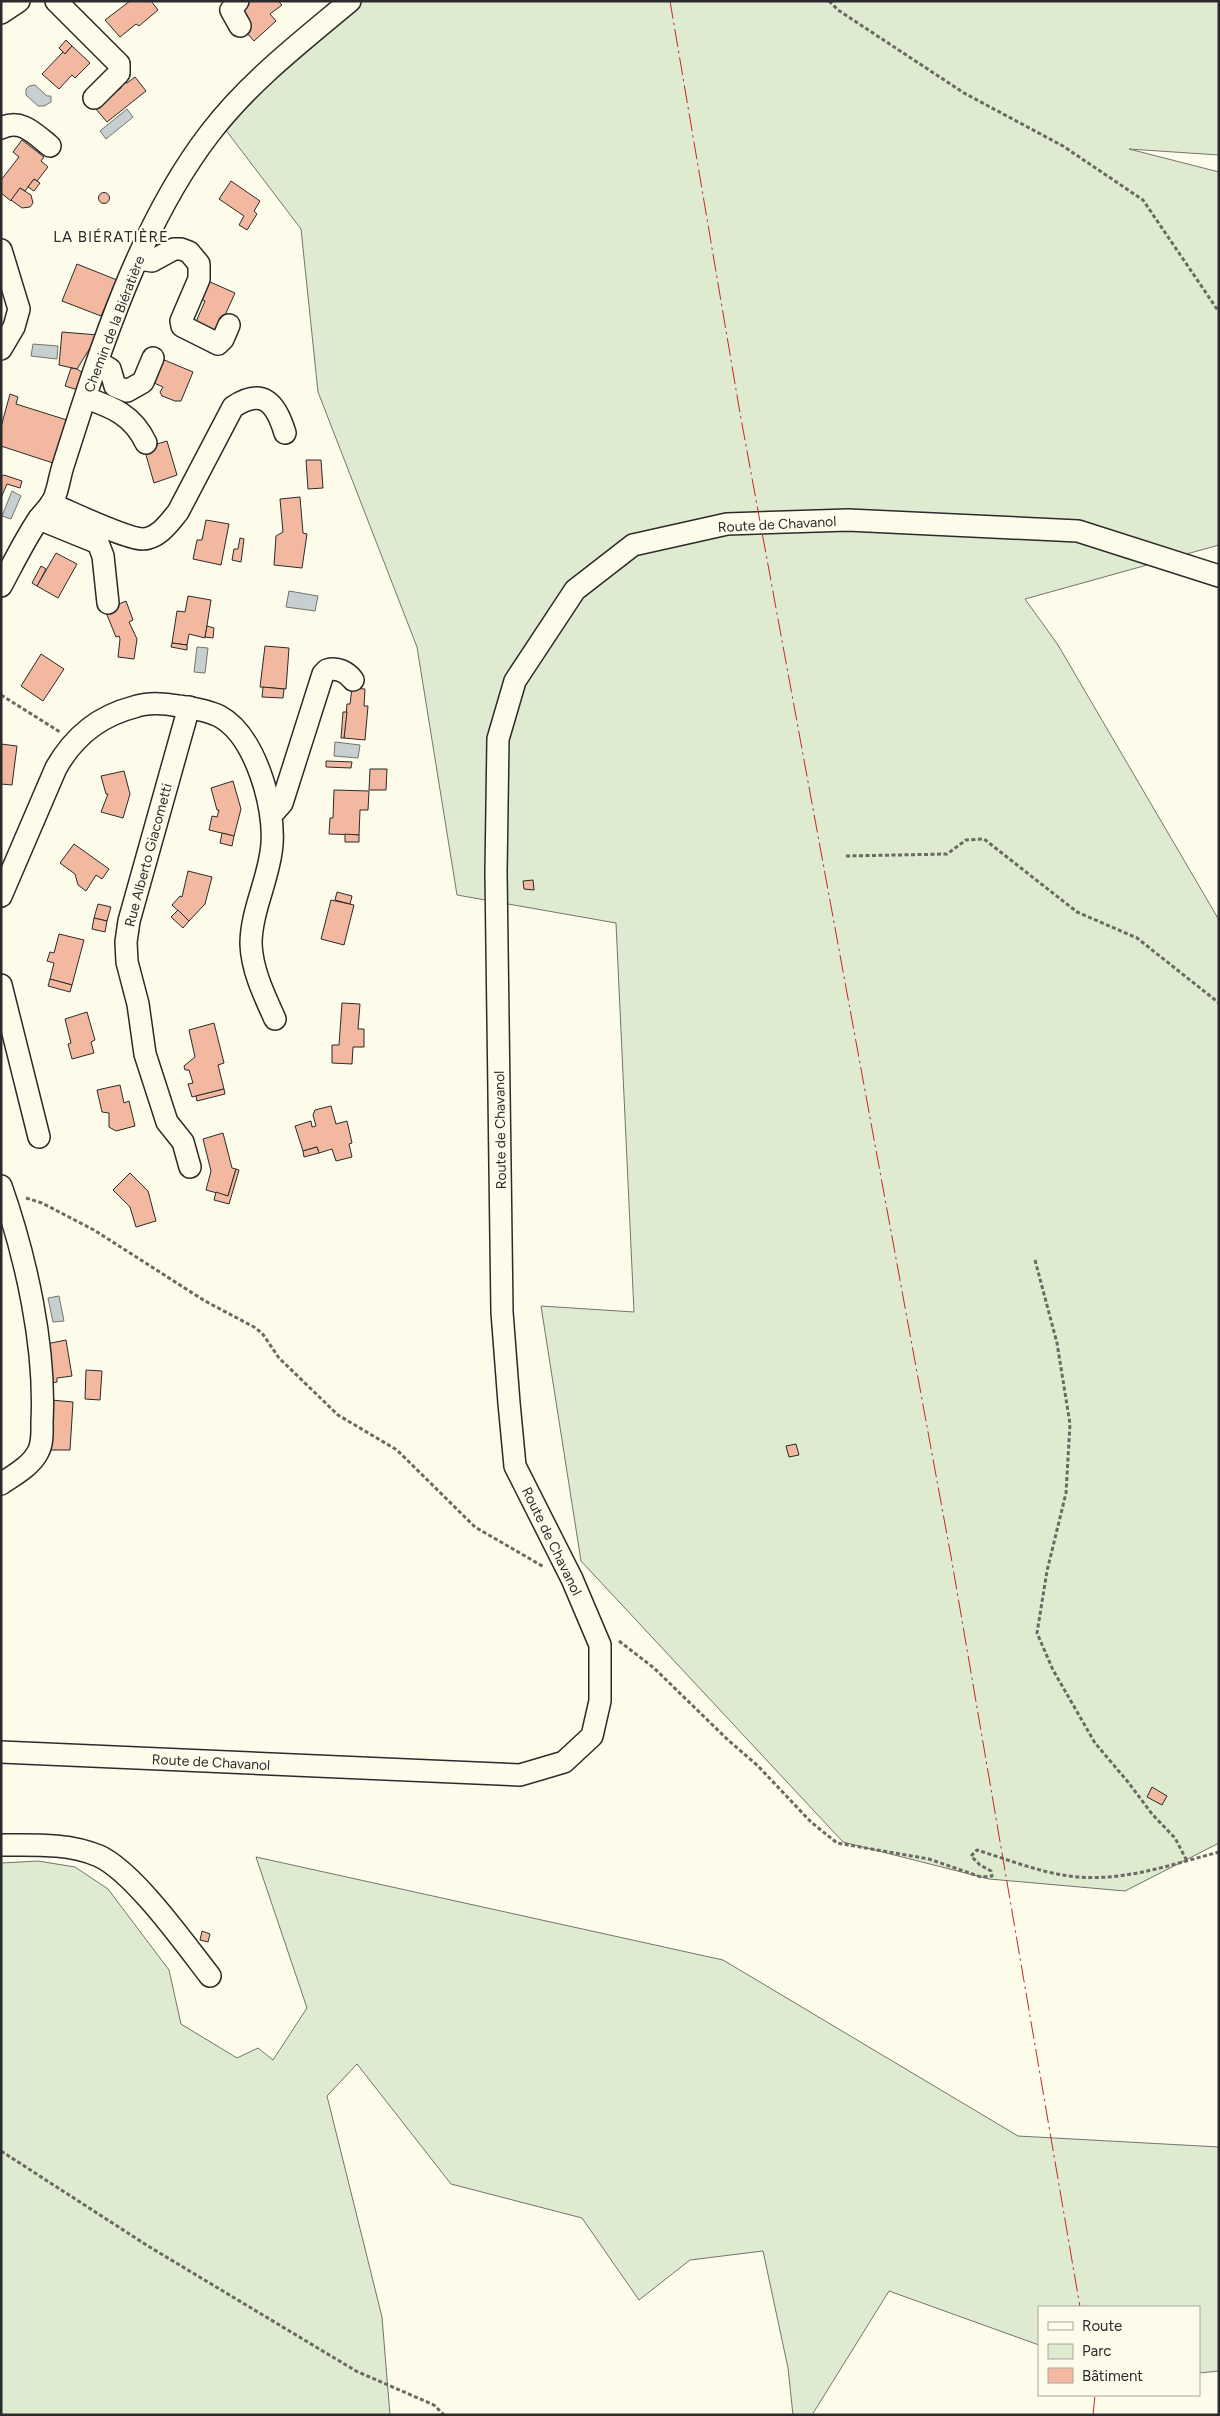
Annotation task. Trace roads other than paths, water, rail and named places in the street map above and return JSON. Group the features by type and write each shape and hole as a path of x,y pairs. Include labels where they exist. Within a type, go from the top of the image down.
{"street":[{"path":"1,13 19,1"},
{"path":"56,1 119,64 119,73 94,98"},
{"path":"238,1 231,10 240,26"},
{"name":"Chemin de la Biératière","path":"1,586 45,511 119,304 158,218 186,168 210,133 239,98 277,62 350,1"},
{"path":"1,128 10,124 22,126 50,146"},
{"path":"139,259 152,261 174,249 189,252 199,264 200,274 181,321 182,326 218,344 223,339 229,325"},
{"path":"1,250 19,308 14,327 1,349"},
{"path":"98,362 110,369 115,386 127,391 143,382 153,358"},
{"path":"86,398 123,413 142,434 146,443"},
{"path":"45,511 143,539 157,534 168,525 178,512 233,407 245,399 257,398 268,401 280,417 285,433"},
{"path":"45,511 98,542 103,556 108,603"},
{"name":"Route de Chavanol","path":"1,1752 520,1775 564,1762 592,1736 600,1701 600,1645 572,1580 515,1466 502,1312 496,873 498,739 515,681 575,590 633,545 726,524 848,520 1078,530 1219,576"},
{"path":"271,812 275,811 282,804 323,674 327,670 338,670 346,672 353,680"},
{"path":"1,896 56,768 74,741 103,718 118,711 142,704 189,707 220,716 242,739 254,757 263,779 271,812 272,842 269,867 253,925 251,943 259,981 275,1019"},
{"name":"Rue Alberto Giacometti","path":"189,707 127,935 127,962 138,1004 144,1049 167,1122 183,1142 190,1167"},
{"path":"1,985 39,1137"},
{"path":"1,1484 32,1462 38,1451 41,1443 43,1398 32,1308 15,1225 4,1194"},
{"path":"1,1845 64,1847 100,1857 115,1866 176,1932 210,1976"}],"district":[{"name":"LA BIÉRATIÈRE","path":"111,237"}]}
